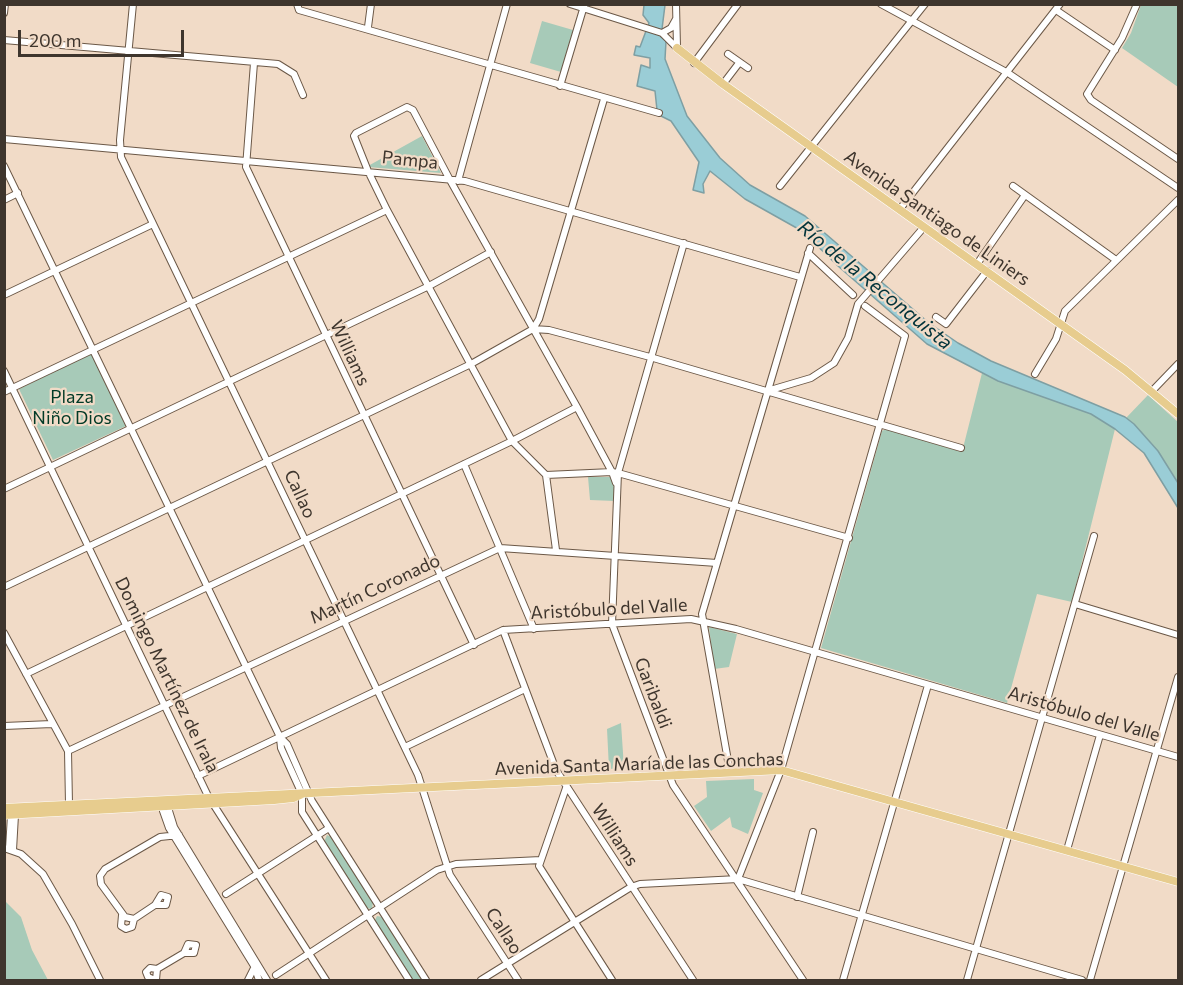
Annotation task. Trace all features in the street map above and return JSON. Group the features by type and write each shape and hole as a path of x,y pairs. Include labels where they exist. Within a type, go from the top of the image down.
{"main road":[{"name":"Avenida Santiago de Liniers","path":"677,48 723,84 1153,390 1179,414"},
{"name":"Avenida Santa María de las Conchas","path":"4,808 292,792 306,794 564,785 669,775 781,770 1179,882"},
{"name":"Avenida Santa María de las Conchas","path":"10,815 213,804 293,798 306,794"}],"street":[{"path":"4,13 5,4"},
{"path":"119,149 133,4"},
{"path":"368,27 371,4"},
{"path":"458,181 507,4"},
{"path":"570,4 584,6 662,33 671,28 676,20"},
{"path":"676,4 677,48"},
{"path":"694,63 738,4"},
{"path":"880,4 1008,74 1179,188"},
{"path":"780,186 813,148 925,4"},
{"path":"1137,4 1088,94 1091,100 1179,159"},
{"path":"561,86 584,6"},
{"path":"298,7 604,99 659,113"},
{"path":"900,209 1008,74 1058,7 1114,50"},
{"name":"Avenida Santiago de Liniers","path":"662,33 677,48"},
{"path":"4,40 129,53 278,64 287,68 299,80 303,95"},
{"path":"728,54 748,68"},
{"name":"Williams","path":"254,63 246,167 474,645"},
{"path":"723,84 739,63"},
{"path":"4,587 471,364 533,329 539,319 604,99"},
{"path":"556,550 546,475 512,441 387,210 354,136 406,106 413,110 490,252 615,472"},
{"name":"Pampa","path":"4,139 458,181 800,277"},
{"name":"Callao","path":"119,149 405,747 423,789 447,867 518,981"},
{"path":"4,166 280,737 287,744 306,794 426,981"},
{"path":"1013,186 1116,260"},
{"path":"4,200 18,193"},
{"path":"977,264 1025,195"},
{"path":"1035,374 1056,339 1065,311 1179,200"},
{"path":"4,392 387,210"},
{"path":"4,295 153,224"},
{"path":"766,392 811,378 834,363 841,355 863,303 924,227"},
{"name":"Garibaldi","path":"684,243 615,472 612,624 673,785 738,879 803,981"},
{"path":"730,772 701,619 809,250 853,295"},
{"path":"4,489 429,286 490,252"},
{"path":"936,317 946,324 987,271"},
{"path":"738,879 781,770 905,336 863,303"},
{"path":"533,329 549,330 650,357 961,448"},
{"path":"1153,390 1179,364"},
{"name":"Domingo Martínez de Irala","path":"4,370 208,796 326,981"},
{"path":"26,674 306,542 577,407"},
{"path":"464,464 534,629"},
{"path":"546,475 615,472 849,538"},
{"path":"967,981 1094,536"},
{"name":"Martín Coronado","path":"68,751 440,574 500,548 556,550 717,563"},
{"path":"1075,604 1179,635"},
{"name":"Aristóbulo del Valle","path":"198,776 503,630 701,619 1179,758"},
{"name":"Williams","path":"503,630 564,785 693,981"},
{"path":"4,633 68,751 69,804"},
{"path":"4,650 13,649"},
{"path":"1090,981 1179,677"},
{"path":"843,981 928,685"},
{"path":"405,747 525,689"},
{"path":"4,726 52,724"},
{"path":"1067,850 1100,735"},
{"path":"564,785 541,860 541,871 612,981"},
{"path":"306,794 303,812 409,981"},
{"path":"166,811 176,835 256,978 267,981"},
{"path":"10,815 9,849 33,863 43,874 72,924 100,981"},
{"path":"226,894 329,828"},
{"path":"797,897 813,832"},
{"path":"155,905 134,919 132,927 126,930 122,926 122,915 101,884 101,873 160,837 176,835"},
{"path":"176,835 254,966 256,978"},
{"path":"276,975 447,867 456,864 541,860"},
{"path":"481,981 631,887 640,884 738,879 1082,981"},
{"path":"122,915 134,919"},
{"path":"155,980 158,969 184,953"}],"green space":[{"path":"1141,5 1178,5 1178,87 1122,48 1131,33"},
{"path":"542,21 573,30 561,72 530,63"},
{"path":"422,136 441,173 368,167 368,166"},
{"name":"Plaza Niño Dios","path":"92,355 126,426 53,460 19,389"},
{"path":"982,373 1091,414 1115,429 1072,602 1037,594 1007,703 821,648 882,431 886,429 962,452"},
{"path":"1148,395 1178,422 1178,483 1158,451 1126,418"},
{"path":"588,477 611,477 616,484 615,501 590,500"},
{"path":"709,627 737,634 729,667 714,669"},
{"path":"621,723 624,768 609,769 607,729"},
{"path":"754,779 754,790 763,793 748,834 732,827 730,817 711,831 694,806 707,797 706,781"},
{"path":"327,835 331,837 373,902 372,909 366,908 324,842"},
{"path":"5,901 21,917 32,950 48,980 5,980"},
{"path":"377,916 382,917 423,980 412,980 374,922"}],"water":[{"name":"Río de la Reconquista","path":"644,5 665,5 661,37 666,41 665,59 687,116 720,158 750,185 805,216 929,323 958,343 991,361 1125,417 1158,451 1178,483 1178,508 1144,453 1115,429 1091,414 998,381 927,344 838,266 802,231 745,199 710,171 703,184 704,193 693,190 699,162 671,121 661,116 657,110 655,91 637,86 641,65 650,68 650,58 634,55 636,46 640,47 649,23 643,15"}]}
